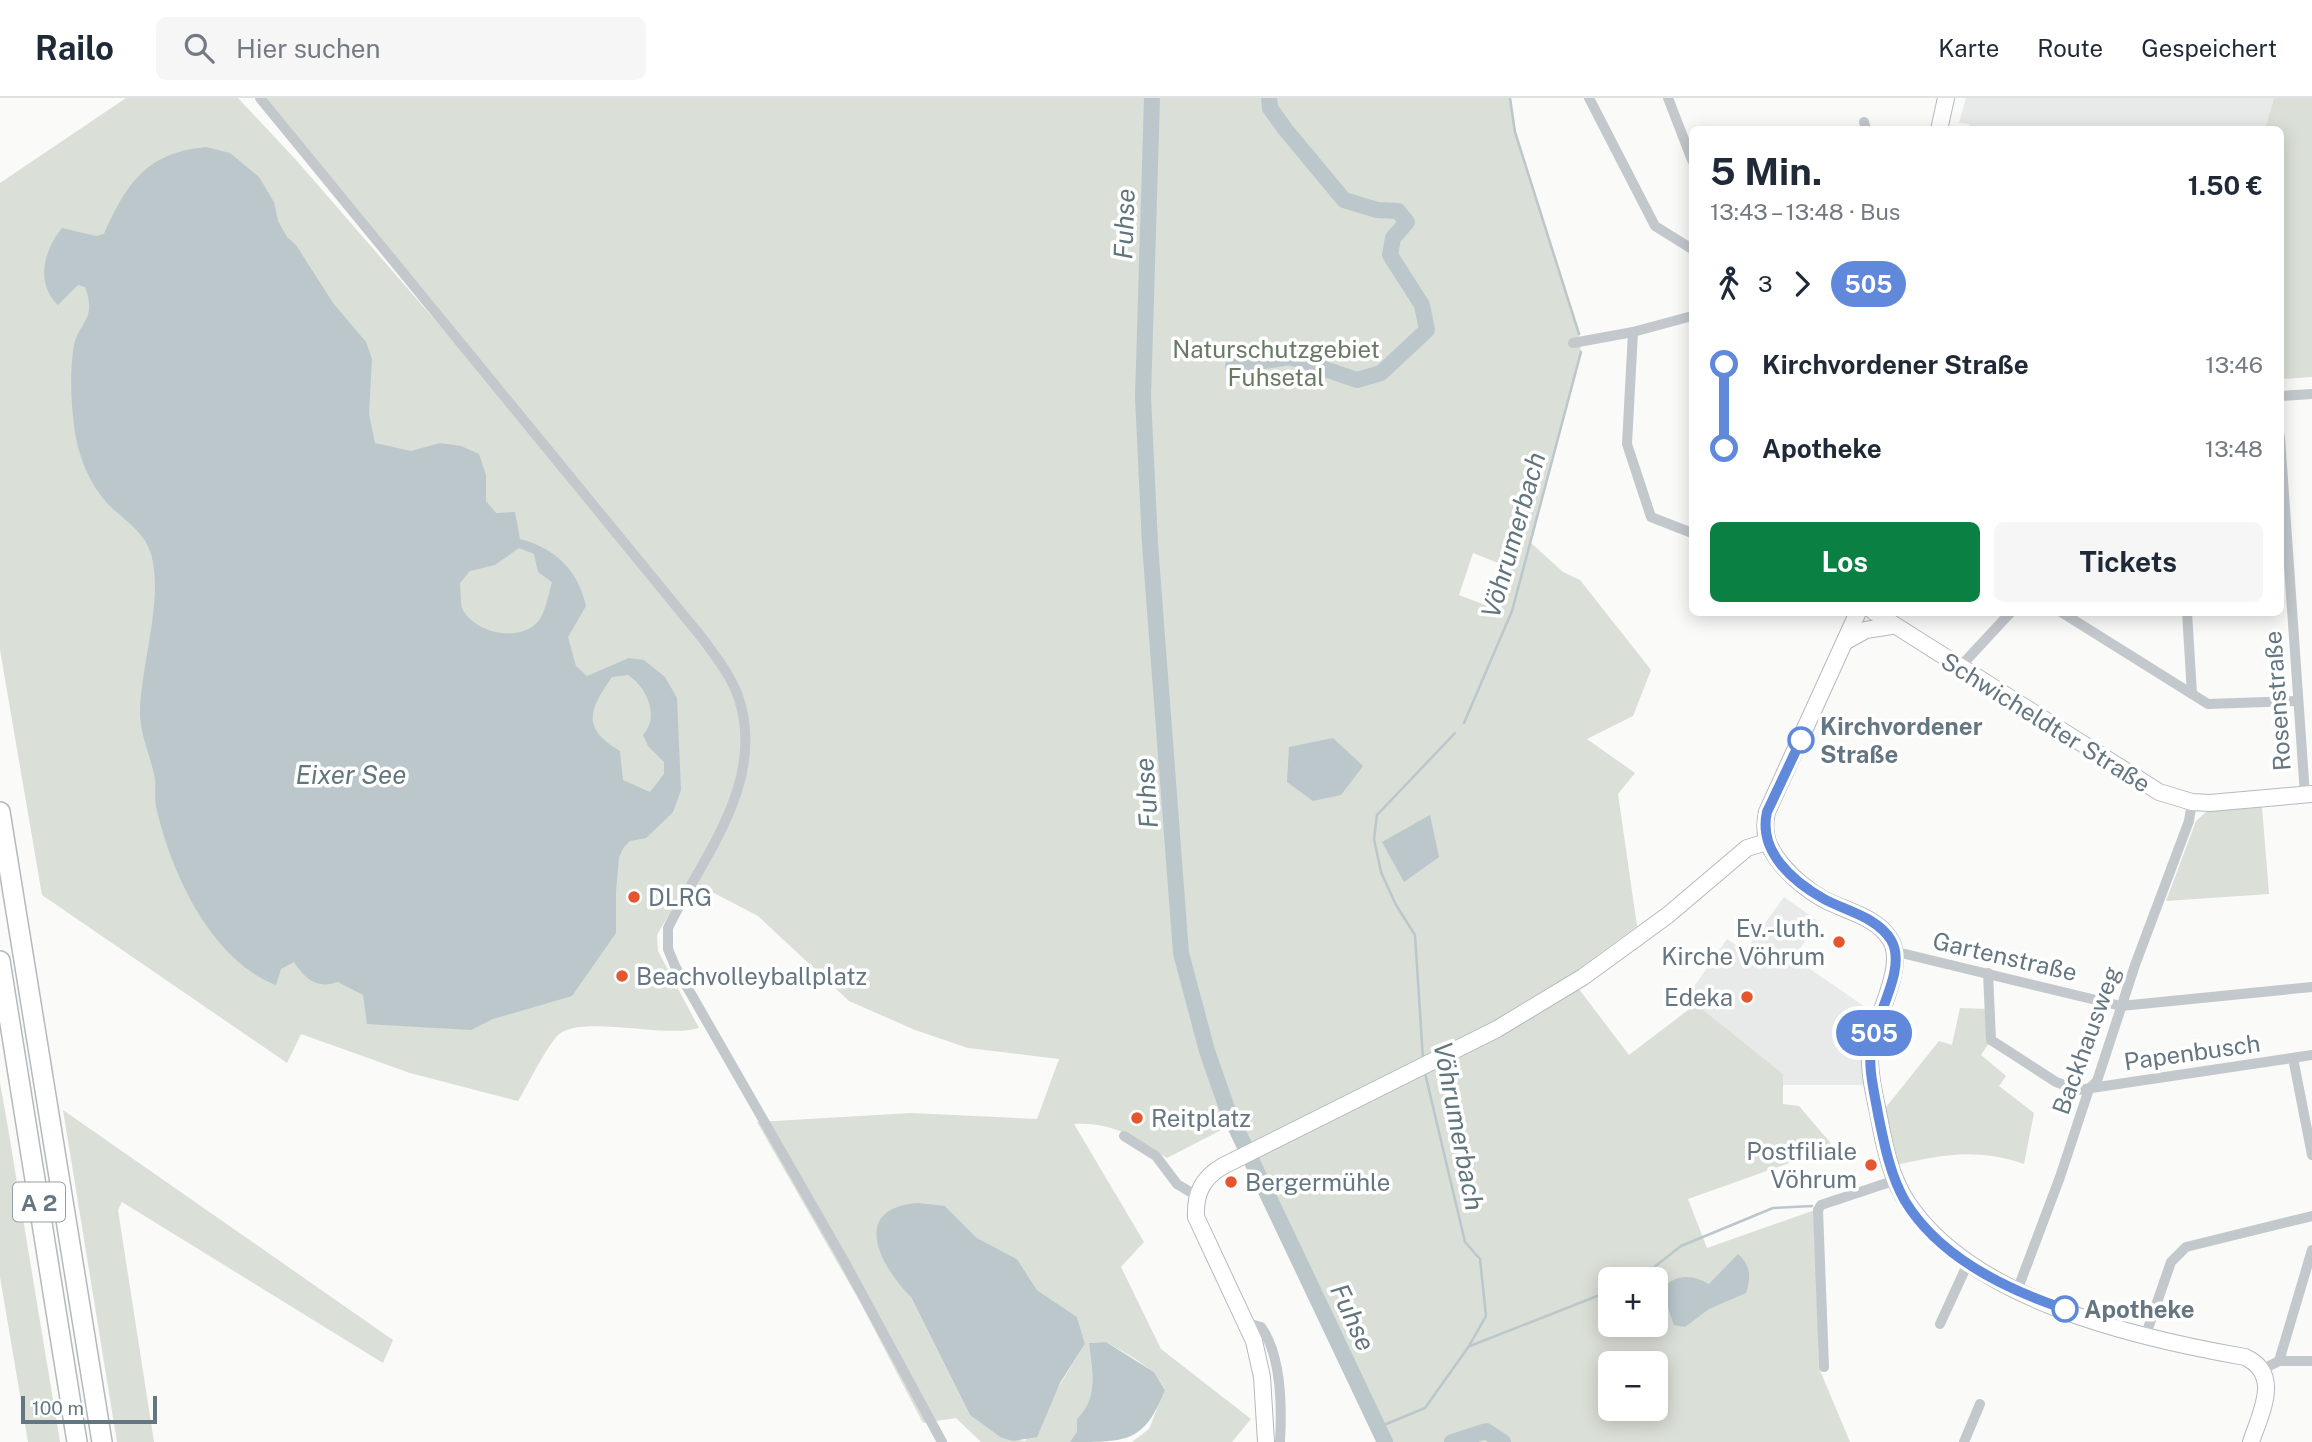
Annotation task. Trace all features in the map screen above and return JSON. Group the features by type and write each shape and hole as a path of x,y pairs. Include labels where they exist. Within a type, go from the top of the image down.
{"highway":[{"name":"A 2","path":"0,812 102,1442"},
{"name":"A 2","path":"0,961 77,1442"}],"street":[{"path":"260,98 704,639 739,697 747,744 741,786 668,928 668,949 692,997 843,1259 942,1442"},
{"path":"1590,98 1655,226 1689,246"},
{"path":"1668,98 1689,152"},
{"path":"1940,126 1945,98"},
{"path":"1573,343 1633,332 1689,317"},
{"path":"1633,332 1626,444 1651,517 1689,532"},
{"path":"2284,396 2312,394"},
{"name":"Rosenstraße","path":"2284,523 2297,701 2308,794"},
{"path":"1856,616 1767,812 1764,825 1767,842 1779,861 1804,886 1881,928 1897,952 1896,966 1879,1013 1870,1056 1882,1135 1896,1180 1916,1216 1931,1233 1968,1263 2017,1291 2145,1337 2245,1357 2263,1369 2267,1387 2251,1442"},
{"name":"Schwicheldter Straße","path":"1879,616 2159,793 2192,802 2308,794"},
{"path":"1959,668 2007,616"},
{"path":"2067,616 2208,704 2297,701"},
{"path":"2187,616 2192,694"},
{"path":"1846,641 1866,629 1891,626"},
{"name":"Backhausweg","path":"2017,1291 2060,1177 2089,1089 2096,1081 2189,821 2192,802"},
{"path":"1266,1442 1262,1377 1247,1323 1199,1225 1197,1196 1210,1175 1497,1029 1583,977 1668,915 1747,848 1767,842"},
{"name":"Gartenstraße","path":"1897,952 2121,1006 2312,987"},
{"name":"Papenbusch","path":"1989,973 1991,1040 2056,1082 2078,1090 2312,1055"},
{"path":"2293,1058 2312,1155"},
{"path":"1124,1136 1156,1156 1177,1184 1197,1196"},
{"path":"1824,1367 1818,1210 1821,1205 1896,1180"},
{"path":"2145,1337 2171,1262 2177,1253 2186,1247 2312,1216"},
{"path":"2278,1361 2312,1250"},
{"path":"1940,1324 1968,1263"},
{"path":"1247,1323 1261,1327 1272,1352 1278,1383 1280,1442"},
{"path":"2263,1369 2278,1361 2312,1361"},
{"path":"1964,1442 1980,1404"}],"shaded area":[{"path":"1966,98 2274,98 2266,126 1969,126 1959,123"},
{"path":"1784,897 1818,921 1794,958 1874,1013 1865,1052 1863,1085 1783,1085 1783,1074 1696,1004 1689,994 1727,939 1745,951"}],"green space":[{"name":"Naturschutzgebiet Fuhsetal","path":"126,98 238,98 297,161 468,358 266,98 1510,98 1515,132 1579,334 1581,352 1531,543 1563,572 1580,580 1651,670 1633,716 1587,739 1635,773 1618,794 1637,926 1569,976 1629,1055 1696,1004 1783,1074 1783,1104 1799,1106 1834,1147 1688,1199 1707,1248 1815,1210 1819,1368 1850,1442 1374,1442 1387,1437 1221,1085 1183,947 1179,946 1214,1086 1231,1125 1167,1158 1123,1132 1100,1125 1074,1124 1144,1242 1121,1267 1161,1349 1251,1419 1232,1442 1132,1442 1149,1429 1165,1389 1154,1372 1106,1342 1089,1343 1091,1393 1089,1402 1077,1419 1078,1432 1070,1442 981,1442 956,1418 923,1423 860,1302 757,1122 911,1113 1037,1119 1059,1059 968,1048 915,1030 849,1001 758,916 689,880 657,935 658,951 699,1028 666,1031 603,1026 568,1030 557,1036 552,1043 518,1101 410,1073 301,1034 287,1063 42,895 0,650 0,183","holes":["1473,553 1511,568 1496,609 1459,595","945,1206 977,1238 1017,1259 1037,1290 1077,1317 1085,1344 1025,1441 1000,1437 970,1415 911,1297"]},
{"path":"2274,98 2312,98 2312,377 2284,379 2284,126 2266,126"},
{"path":"2262,807 2269,894 2166,901 2196,821 2206,812"},
{"path":"1960,1008 1990,1009 1991,1040 1981,1055 2006,1076 1999,1086 2034,1113 2024,1164 1990,1156 1958,1154 1891,1166 1879,1116 1939,1041 1952,1045"},
{"path":"0,1083 60,1442 28,1442 0,1277"},
{"path":"63,1110 393,1340 383,1363 122,1202 118,1210 154,1442 117,1442"}],"water":[{"name":"Eixer See","path":"206,147 230,153 259,177 274,202 278,221 287,237 296,245 333,303 366,342 372,359 369,414 375,443 411,451 440,443 461,446 479,454 486,475 486,501 496,513 515,512 520,539 554,555 571,571 577,582 586,606 568,637 576,666 587,676 629,658 644,660 665,677 677,698 681,790 673,812 665,820 646,838 630,841 624,847 619,857 616,933 572,996 493,1019 471,1030 367,1024 363,995 338,982 324,984 313,981 303,974 294,962 281,969 276,985 253,973 232,956 214,936 184,887 157,811 155,779 140,721 141,693 155,591 151,554 139,533 96,489 78,447 72,407 71,369 75,341 88,315 85,287 78,285 58,305 46,287 44,277 47,256 62,228 96,236 104,234 121,200 141,174 153,164 185,150","holes":["519,548 534,554 538,572 552,582 544,611 532,627 523,631 500,633 489,630 470,619 463,610 460,583 470,571 495,565","628,675 641,687 649,703 650,720 643,735 648,746 664,762 664,774 650,792 623,780 620,751 608,743 594,726 594,709 604,689 612,677"]},
{"path":"1333,738 1363,766 1341,795 1313,801 1287,782 1289,747"},
{"path":"1430,815 1439,857 1404,882 1382,842"},
{"path":"918,1203 945,1206 977,1238 1017,1259 1037,1290 1077,1317 1085,1344 1060,1383 1037,1437 1013,1441 1000,1437 970,1415 911,1297 889,1270 881,1255 877,1227 883,1215 897,1207"},
{"path":"1738,1254 1745,1262 1749,1272 1746,1293 1709,1309 1685,1327 1674,1325 1668,1308 1668,1283 1688,1277 1709,1284"},
{"path":"1106,1342 1154,1372 1165,1390 1150,1420 1132,1436 1107,1441 1070,1442 1077,1432 1077,1419 1089,1402 1091,1393 1089,1343"}],"waterway":[{"name":"Fuhse","path":"1152,98 1143,397 1150,544 1181,953 1207,1051 1228,1111 1385,1442"},
{"path":"1233,366 1290,357 1357,380 1381,373 1427,330 1422,305 1390,255 1393,238 1407,222 1398,211 1377,210 1344,200 1285,129 1270,108 1269,98"},
{"name":"Vöhrumerbach","path":"1510,98 1515,132 1579,334"},
{"name":"Vöhrumerbach","path":"1464,723 1512,611 1581,352"},
{"name":"Vöhrumerbach","path":"1423,1059 1415,935 1396,905 1381,872 1374,839 1377,815 1455,733"},
{"name":"Vöhrumerbach","path":"1379,1427 1425,1408 1469,1346 1486,1316 1480,1259 1465,1242 1425,1073"},
{"path":"1654,1267 1681,1246 1773,1208 1812,1206"},
{"path":"1470,1346 1598,1296"},
{"path":"1452,1442 1486,1431 1503,1442"}],"bus line":[{"name":"505","path":"1801,740 1767,812 1764,825 1767,842 1779,861 1804,886 1823,899 1866,918 1881,928 1897,952 1896,966 1879,1013 1870,1056 1882,1135 1905,1200 1931,1233 1968,1263 2017,1291 2065,1309"}],"place":[{"name":"Kirchvordener Straße","path":"1801,740"},
{"name":"DLRG","path":"634,897"},
{"name":"Ev.-luth. Kirche Vöhrum","path":"1839,942"},
{"name":"Beachvolleyballplatz","path":"622,976"},
{"name":"Edeka","path":"1747,997"},
{"name":"Reitplatz","path":"1137,1118"},
{"name":"Postfiliale Vöhrum","path":"1871,1165"},
{"name":"Bergermühle","path":"1231,1182"},
{"name":"Apotheke","path":"2065,1309"}]}
